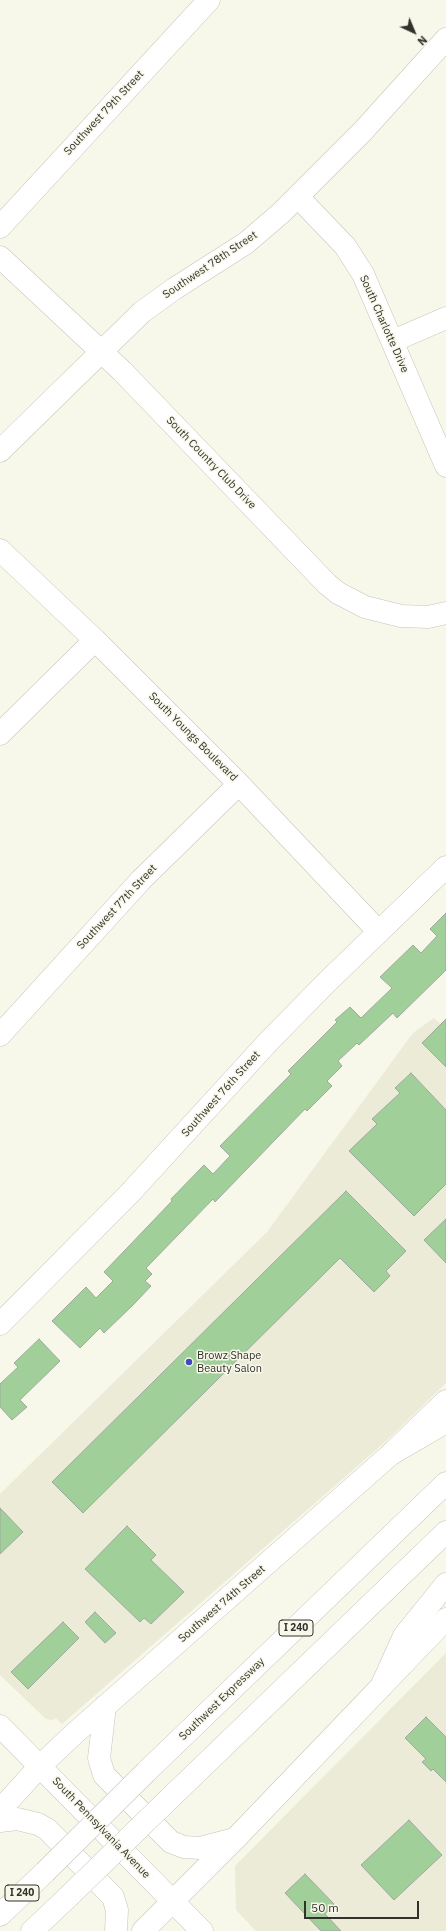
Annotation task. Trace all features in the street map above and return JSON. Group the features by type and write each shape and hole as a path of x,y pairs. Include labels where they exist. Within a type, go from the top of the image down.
{"main road":[{"name":"Southwest 79th Street","path":"0,227 209,0"},
{"name":"Southwest 78th Street","path":"0,451 155,302 246,243 298,197 363,131 446,39"},
{"name":"South Charlotte Drive","path":"298,197 330,230 353,258 363,274 393,340 446,466"},
{"name":"South Country Club Drive","path":"0,257 102,352 327,584 338,593 365,607 401,616 428,617 446,613"},
{"path":"393,340 446,318"},
{"name":"South Youngs Boulevard","path":"0,550 95,640 239,784 378,931"},
{"path":"0,734 95,640"},
{"name":"Southwest 77th Street","path":"0,1035 131,891 239,784"},
{"name":"Southwest 76th Street","path":"0,1324 124,1198 269,1041 378,931 446,867"},
{"name":"Southwest 74th Street","path":"0,1810 40,1766 105,1706 391,1454 446,1401"},
{"path":"391,1454 446,1422"},
{"name":"Southwest Expressway","path":"0,1915 446,1483"},
{"path":"32,1931 446,1532"},
{"path":"381,1687 404,1636 446,1584"},
{"path":"144,1931 235,1839 446,1619"},
{"path":"105,1706 99,1758 104,1775 171,1842 184,1847 200,1848 235,1839"},
{"name":"South Pennsylvania Avenue","path":"0,1726 202,1931"},
{"path":"0,1821 17,1819 38,1824 47,1829 113,1897 117,1910 116,1931"}],"shaded area":[{"path":"434,1018 446,1029 446,1383 386,1441 62,1724 56,1718 53,1720 46,1719 0,1675 0,1494 267,1232 413,1033"},
{"path":"446,1653 446,1931 256,1931 236,1910 235,1866"}],"building":[{"path":"446,913 446,970 397,1018 393,1013 359,1045 357,1043 338,1061 342,1066 327,1081 332,1086 307,1111 305,1109 215,1202 213,1199 146,1268 152,1274 145,1281 151,1286 134,1304 104,1333 100,1328 80,1348 52,1321 86,1287 96,1298 113,1281 104,1272 172,1201 171,1199 204,1165 213,1174 230,1156 220,1146 291,1074 288,1071 337,1022 335,1020 350,1007 361,1018 392,988 380,977 413,945 421,953 437,936 430,929"},
{"path":"446,1019 446,1067 422,1043"},
{"path":"411,1073 446,1110 446,1184 414,1216 349,1151 377,1124 372,1119 400,1093 395,1088"},
{"path":"346,1191 406,1251 386,1271 390,1276 374,1292 340,1258 83,1513 52,1482"},
{"path":"446,1219 446,1263 424,1240"},
{"path":"39,1339 60,1361 20,1400 27,1407 12,1420 0,1407 0,1384 18,1367 14,1363"},
{"path":"0,1508 23,1532 0,1554"},
{"path":"127,1526 156,1555 151,1560 184,1592 151,1624 144,1618 140,1622 85,1569"},
{"path":"95,1612 116,1633 105,1643 85,1622"},
{"path":"63,1622 79,1638 28,1689 11,1672"},
{"path":"426,1717 446,1737 446,1782 433,1769 431,1771 422,1762 426,1759 405,1738"},
{"path":"409,1820 442,1855 394,1900 361,1865"},
{"path":"305,1874 334,1904 325,1914 341,1931 321,1931 285,1893"}],"place":[{"name":"Browz Shape Beauty Salon","path":"189,1362"}]}
